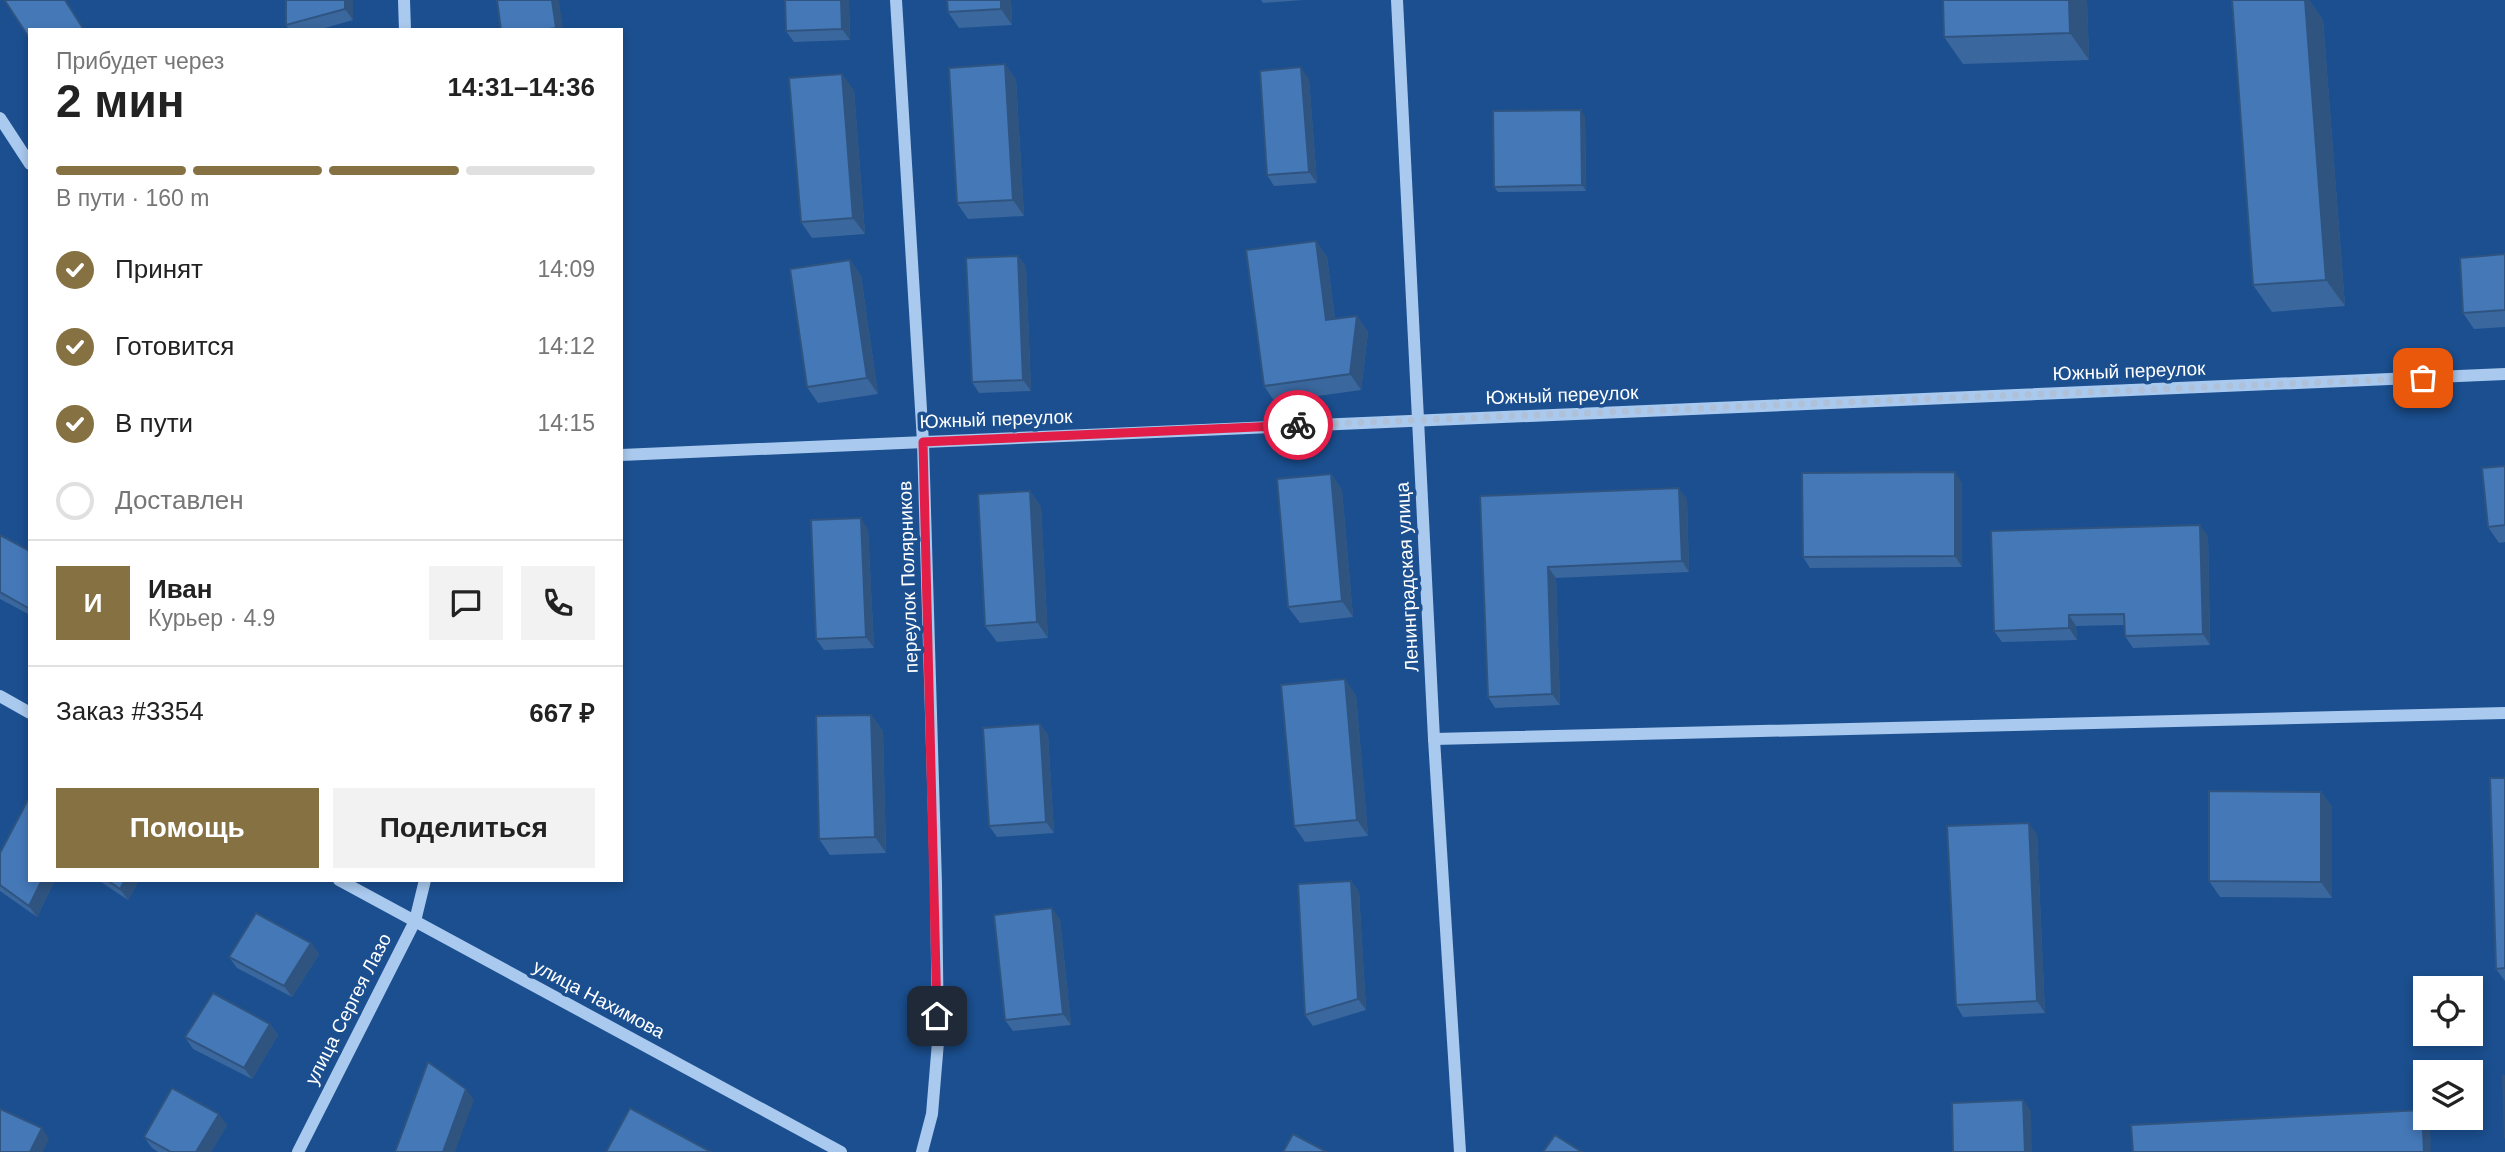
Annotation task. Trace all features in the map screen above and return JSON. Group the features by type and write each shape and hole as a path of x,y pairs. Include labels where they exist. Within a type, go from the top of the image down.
{"street":[{"path":"404,0 405,28"},
{"name":"переулок Полярников","path":"896,0 923,442 938,1042 932,1114 922,1152"},
{"name":"Ленинградская улица","path":"1397,0 1434,739 1460,1152"},
{"path":"0,118 28,161"},
{"name":"Южный переулок","path":"623,454 2505,374"},
{"path":"0,696 28,712"},
{"path":"1434,739 2505,713"},
{"name":"улица Нахимова","path":"343,882 841,1152"},
{"name":"улица Сергея Лазо","path":"298,1152 415,921 425,882"}],"building":[{"path":"65,0 83,28 28,28 28,36 5,1"},
{"path":"286,0 345,0 345,9 286,25"},
{"path":"497,0 552,0 556,28 501,28"},
{"path":"785,0 841,0 842,29 786,31"},
{"path":"947,0 1001,0 1001,9 948,12"},
{"path":"1943,0 2069,0 2070,33 1944,37"},
{"path":"2232,0 2305,0 2326,280 2253,285"},
{"path":"1005,64 1013,200 957,203 949,68"},
{"path":"1301,67 1309,172 1267,175 1260,71"},
{"path":"842,74 853,218 801,222 789,78"},
{"path":"1581,110 1582,185 1494,187 1493,111"},
{"path":"1316,241 1326,320 1357,316 1350,374 1264,386 1246,250"},
{"path":"2505,254 2505,310 2463,313 2460,258"},
{"path":"1018,256 1023,380 972,382 966,258"},
{"path":"850,260 867,378 807,387 790,269"},
{"path":"2505,466 2505,525 2488,527 2482,468"},
{"path":"1955,472 1955,556 1803,557 1802,473"},
{"path":"1331,474 1342,601 1288,607 1277,479"},
{"path":"1679,488 1682,561 1548,567 1552,694 1488,697 1480,496"},
{"path":"1030,491 1037,622 985,626 978,494"},
{"path":"861,518 866,637 816,639 811,520"},
{"path":"2200,525 2203,634 2125,636 2124,614 2069,615 2069,628 1994,631 1991,531"},
{"path":"0,535 28,550 28,608 0,592"},
{"path":"1345,679 1357,820 1294,826 1281,685"},
{"path":"871,715 875,837 819,839 816,716"},
{"path":"1040,724 1046,822 989,826 983,728"},
{"path":"2490,778 2505,778 2505,968 2496,969"},
{"path":"2209,791 2321,792 2321,882 2209,881"},
{"path":"28,800 28,882 41,882 29,906 0,885 0,853"},
{"path":"2029,823 2037,1001 1956,1005 1947,826"},
{"path":"1351,881 1358,999 1305,1015 1298,884"},
{"path":"110,882 124,882 120,889"},
{"path":"1052,908 1063,1014 1005,1020 994,915"},
{"path":"256,913 311,943 284,986 229,957"},
{"path":"213,993 270,1024 244,1068 185,1037"},
{"path":"428,1062 466,1089 443,1152 395,1152"},
{"path":"2503,1076 2505,1076 2505,1138"},
{"path":"172,1088 219,1114 196,1152 171,1152 144,1137"},
{"path":"2023,1100 2025,1152 1953,1152 1952,1103"},
{"path":"630,1108 711,1152 606,1152"},
{"path":"0,1109 42,1128 30,1152 0,1152"},
{"path":"2413,1110 2413,1130 2423,1130 2424,1152 2133,1152 2131,1125"},
{"path":"1293,1134 1327,1152 1283,1152"},
{"path":"1555,1135 1582,1152 1543,1152"}],"way so far":[{"path":"1298,425 2423,378"}],"route":[{"path":"937,1016 936,884 923,442 1298,425"}]}
